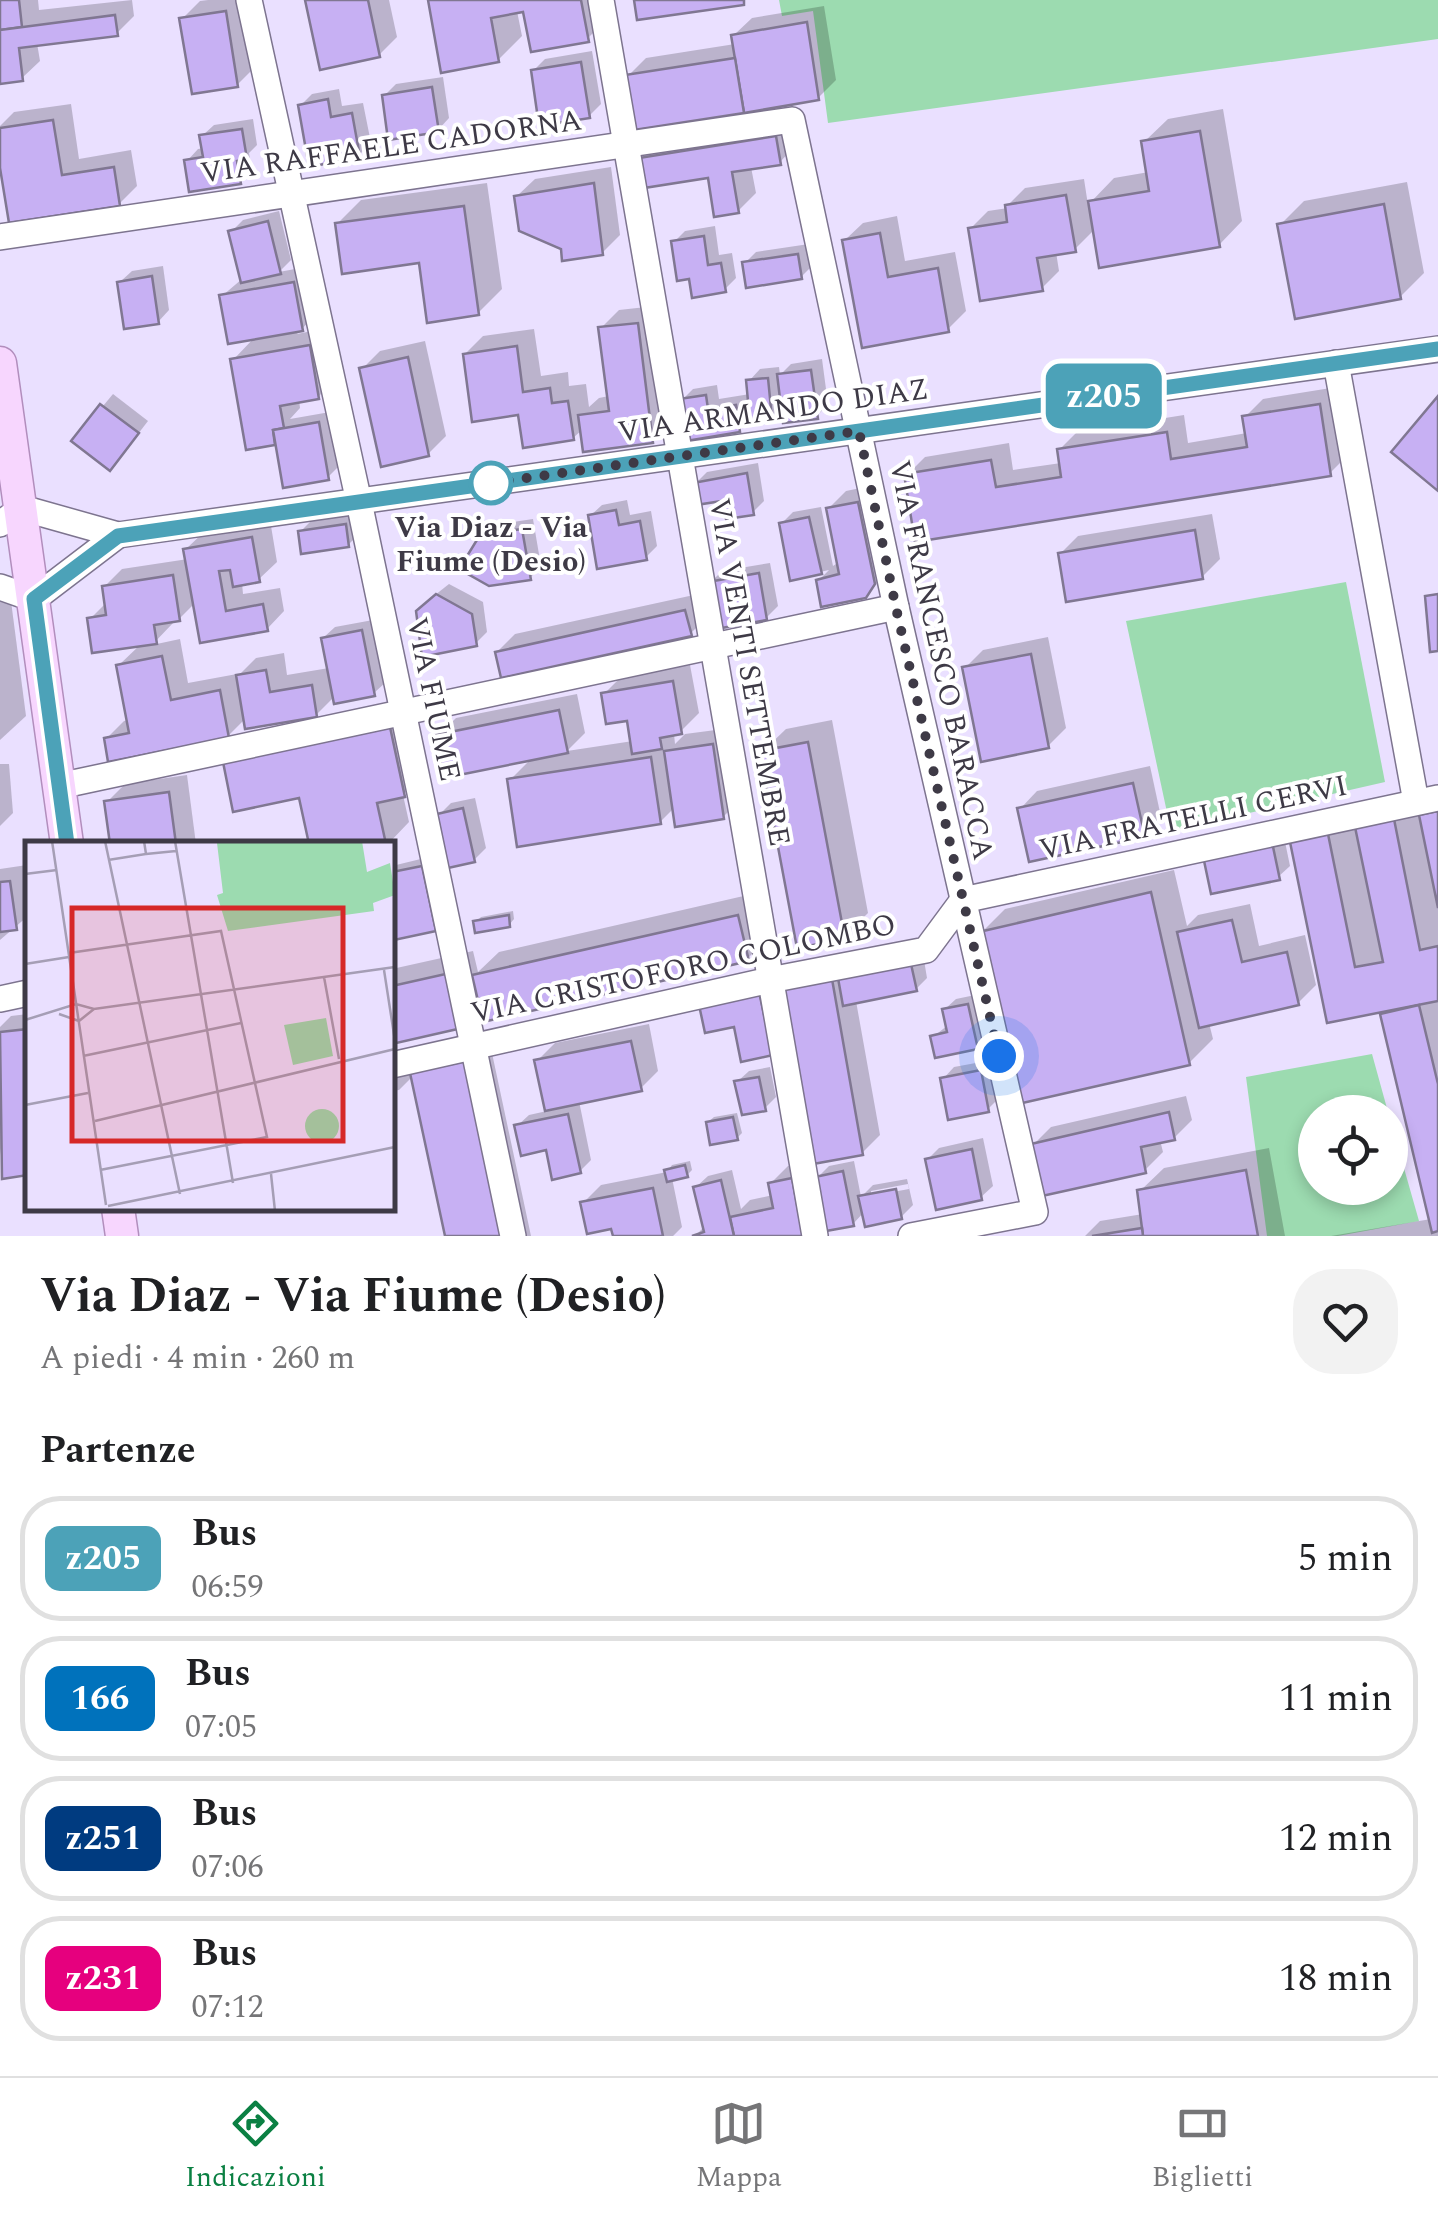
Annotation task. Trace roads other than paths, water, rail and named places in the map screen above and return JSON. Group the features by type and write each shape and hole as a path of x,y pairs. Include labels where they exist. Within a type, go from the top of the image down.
{"main road":[{"path":"0,363 11,516 34,599 67,841"},
{"path":"118,1211 122,1236"}],"street":[{"name":"VIA FIUME","path":"249,0 513,1236"},
{"name":"VIA VENTI SETTEMBRE","path":"601,0 814,1236"},
{"name":"VIA RAFFAELE CADORNA","path":"0,237 792,120"},
{"name":"VIA FRANCESCO BARACCA","path":"792,120 896,608 1035,1212 911,1236"},
{"name":"VIA ARMANDO DIAZ","path":"11,516 118,536 1438,348"},
{"path":"1336,363 1427,800"},
{"name":"VIA ARMANDO DIAZ","path":"34,599 118,536"},
{"path":"0,586 34,599"},
{"path":"59,786 896,608"},
{"name":"VIA FRATELLI CERVI","path":"962,900 1427,800"},
{"name":"VIA CRISTOFORO COLOMBO","path":"395,1064 770,980 926,950 962,900"},
{"path":"0,998 25,994"}],"place":[{"name":"Via Diaz - Via Fiume (Desio)","path":"491,483"}]}
